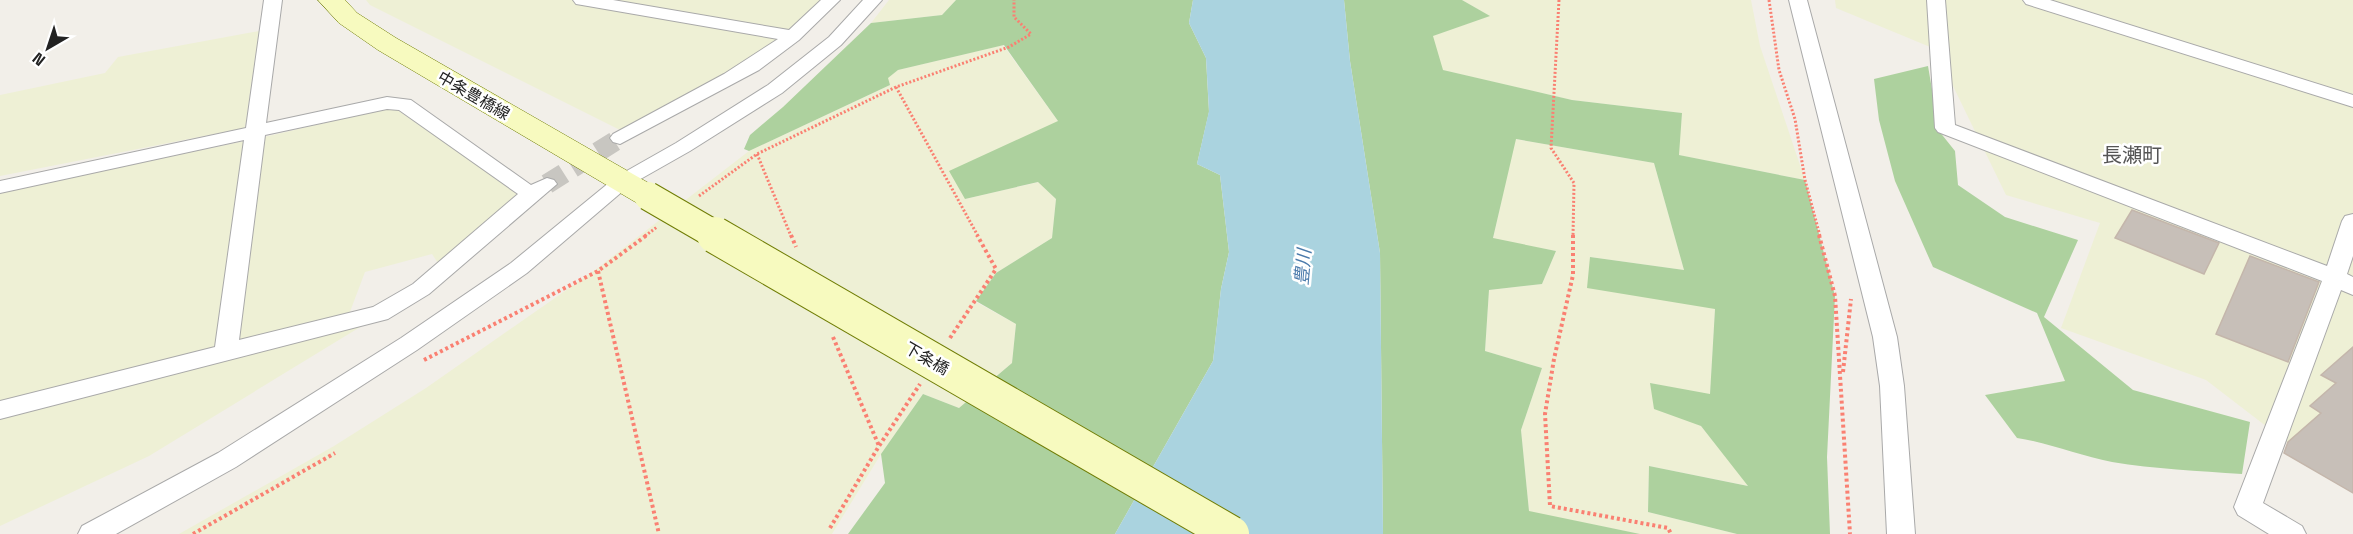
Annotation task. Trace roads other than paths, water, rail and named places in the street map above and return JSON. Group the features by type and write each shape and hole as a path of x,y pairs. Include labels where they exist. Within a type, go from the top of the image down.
{"main road":[{"name":"中条豊橋線","path":"332,0 348,18 387,44 635,189"},
{"name":"下条橋","path":"635,189 1231,534"}],"street":[{"path":"226,351 273,0"},
{"path":"582,0 793,36"},
{"path":"620,138 727,81 779,48 831,0"},
{"path":"92,534 226,460 409,344 635,189 683,147 775,89 835,41 873,0"},
{"path":"1798,0 1885,337 1892,387 1901,534"},
{"path":"1936,0 1945,128 2344,282"},
{"path":"2032,0 2353,101"},
{"path":"0,187 387,103 404,104 539,189 421,289 380,313 0,410"},
{"path":"2292,534 2248,507 2344,282 2353,221"}],"water":[{"name":"豊川","path":"1193,0 1344,0 1350,61 1380,253 1383,534 1115,534 1213,361 1221,289 1229,252 1220,175 1197,164 1209,111 1206,58 1189,23"}],"tunnel":[{"path":"547,184 620,138"}],"district":[{"name":"長瀬町","path":"2132,155"}]}
